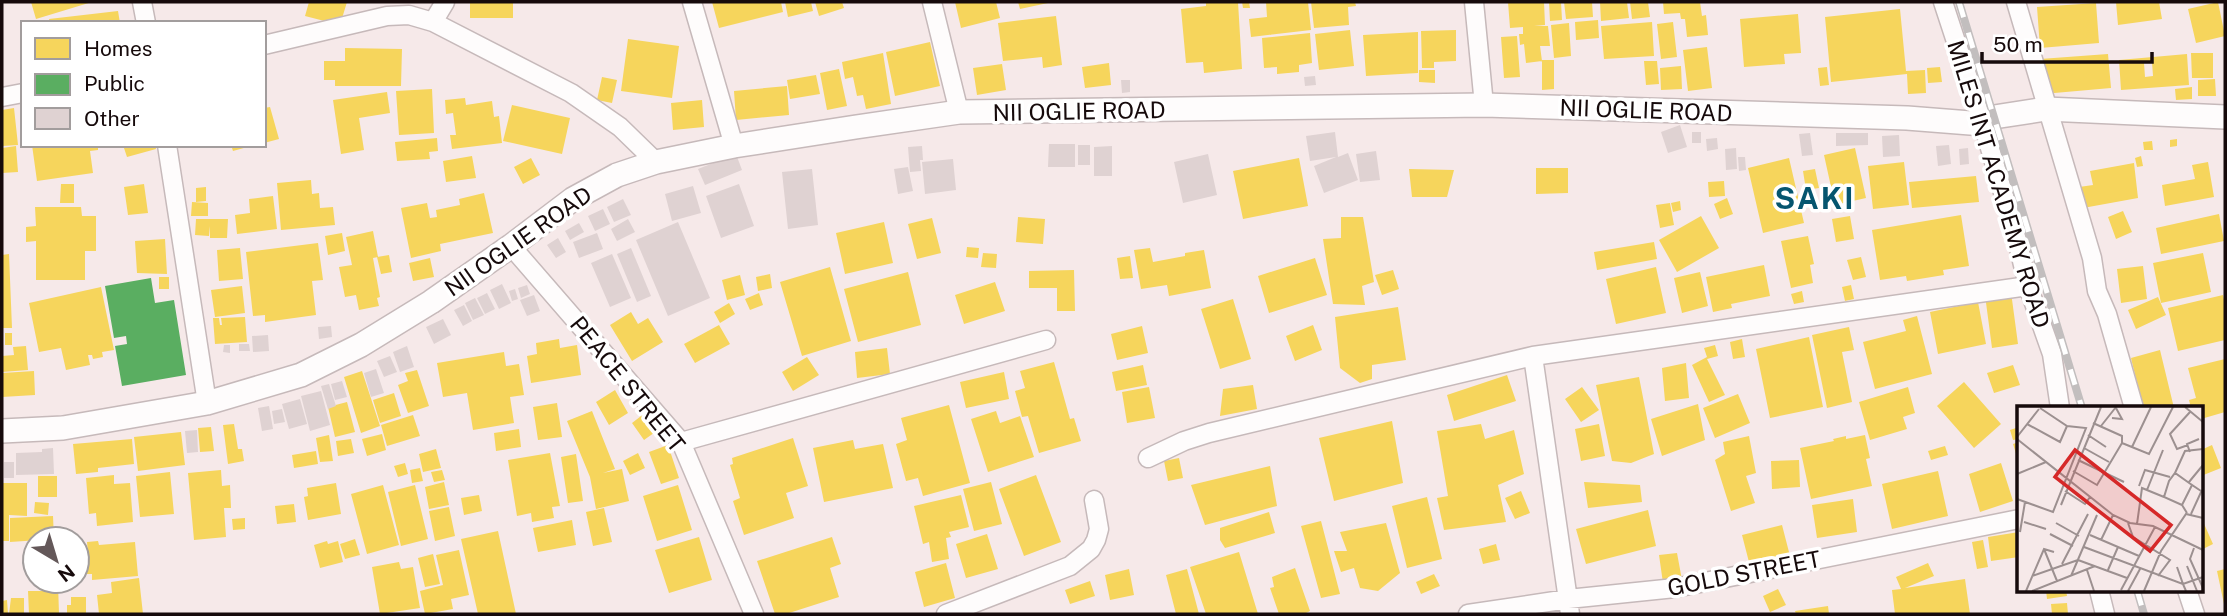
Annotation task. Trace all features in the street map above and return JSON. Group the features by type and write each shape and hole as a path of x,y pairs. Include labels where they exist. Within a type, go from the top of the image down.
{"street":[{"path":"142,2 146,21"},
{"path":"433,22 445,2"},
{"path":"692,2 734,146"},
{"path":"932,2 959,112"},
{"path":"1474,2 1484,105"},
{"name":"MILES INT ACADEMY ROAD","path":"1943,2 1983,124 2028,286 2052,354 2060,406"},
{"path":"2016,2 2092,258 2097,291 2107,314 2133,406"},
{"path":"266,45 387,16 408,15 433,22 571,93 620,127 656,162"},
{"path":"2,97 21,93"},
{"name":"NII OGLIE ROAD","path":"2,431 63,428 208,403 301,375 361,345 430,302 573,200 617,175 656,162 734,146 959,112 1484,105 1893,118 1983,124 1994,117 2046,109 2225,117"},
{"path":"167,147 208,403"},
{"name":"PEACE STREET","path":"511,246 681,442 754,614"},
{"path":"1148,458 1209,433 1533,356 2028,286"},
{"path":"681,442 1046,340"},
{"path":"1533,356 1569,607"},
{"path":"946,614 1070,566 1091,549 1096,540 1099,529 1094,500"},
{"name":"GOLD STREET","path":"1468,614 1569,607 2017,519"},
{"path":"2100,592 2105,614"},
{"path":"2188,592 2195,614"}],"building: Homes":[{"path":"31,2 92,2 36,19"},
{"path":"309,2 347,2 340,25 305,16"},
{"path":"470,2 513,2 513,18 470,18"},
{"path":"712,2 781,2 783,12 719,28"},
{"path":"785,2 811,2 813,11 788,17"},
{"path":"815,2 842,2 844,8 819,16"},
{"path":"955,2 996,2 1000,18 961,28"},
{"path":"1018,2 1048,2 1048,3 1020,9"},
{"path":"1206,2 1238,2 1242,69 1204,73 1203,62 1186,63 1181,9 1206,6"},
{"path":"1242,2 1249,2 1250,8 1243,8"},
{"path":"1266,2 1308,2 1311,30 1251,37 1249,19 1267,17"},
{"path":"1311,2 1355,2 1356,6 1348,7 1349,25 1314,28"},
{"path":"1508,2 1544,2 1545,25 1534,26 1548,26 1550,46 1540,46 1542,61 1526,63 1524,44 1520,45 1519,34 1523,34 1523,27 1510,28"},
{"path":"1549,2 1561,2 1562,20 1550,21"},
{"path":"1564,2 1592,2 1593,17 1566,19"},
{"path":"1600,2 1627,2 1629,18 1601,21"},
{"path":"1630,2 1648,2 1650,17 1632,19"},
{"path":"1663,2 1700,2 1702,16 1706,15 1708,35 1687,37 1685,19 1681,19 1680,13 1664,14"},
{"path":"2116,2 2159,2 2162,19 2118,25"},
{"path":"2218,2 2225,36 2196,43 2188,9"},
{"path":"2096,3 2099,43 2040,48 2037,7"},
{"path":"1900,9 1906,71 1925,70 1926,93 1908,94 1907,74 1831,82 1825,17"},
{"path":"118,11 120,21 50,21"},
{"path":"1798,14 1801,53 1784,54 1785,64 1744,67 1740,19"},
{"path":"1056,16 1062,65 1043,68 1042,57 1003,61 998,23"},
{"path":"1598,20 1599,38 1576,40 1575,22"},
{"path":"1652,22 1654,56 1604,59 1601,26"},
{"path":"1673,22 1677,57 1661,59 1657,24"},
{"path":"1569,23 1571,56 1554,58 1551,25"},
{"path":"1350,30 1354,66 1319,70 1315,34"},
{"path":"1456,30 1456,61 1434,62 1434,68 1422,68 1421,31"},
{"path":"1418,32 1418,73 1366,76 1363,35"},
{"path":"1310,33 1312,63 1299,65 1299,72 1277,74 1277,67 1264,68 1262,38"},
{"path":"1517,36 1520,77 1504,78 1501,37"},
{"path":"628,39 679,46 672,98 621,91"},
{"path":"930,42 940,86 895,96 886,52"},
{"path":"1707,47 1712,88 1688,91 1683,50"},
{"path":"345,48 402,49 401,86 335,86 335,80 324,80 324,61 345,61"},
{"path":"883,53 891,104 866,109 863,95 857,96 853,77 845,79 842,62"},
{"path":"2191,53 2213,53 2213,78 2192,78"},
{"path":"2108,54 2111,88 2043,94 2040,59"},
{"path":"2187,54 2189,85 2121,90 2119,60","holes":["2152,62 2153,76 2145,77 2144,63"]},
{"path":"1542,60 1554,60 1554,89 1542,90"},
{"path":"1644,61 1657,61 1659,84 1646,85"},
{"path":"1109,63 1111,85 1085,88 1082,67"},
{"path":"1002,64 1006,90 977,95 973,68"},
{"path":"1681,66 1682,89 1661,90 1660,68"},
{"path":"1827,67 1829,85 1820,86 1818,68"},
{"path":"1940,67 1942,82 1928,83 1927,68"},
{"path":"839,69 847,106 827,110 820,73"},
{"path":"1419,70 1435,70 1435,83 1419,82"},
{"path":"816,75 820,94 790,99 787,80"},
{"path":"602,77 617,80 612,103 597,100"},
{"path":"2215,79 2216,96 2198,96 2198,80"},
{"path":"787,86 789,115 736,120 734,91"},
{"path":"2192,87 2192,99 2176,100 2175,89"},
{"path":"432,89 434,133 399,135 396,91"},
{"path":"387,92 390,113 359,118 364,150 341,154 333,100"},
{"path":"465,98 466,105 492,101 494,117 499,116 502,143 452,149 450,135 456,135 453,113 446,114 445,100"},
{"path":"702,100 704,127 673,130 671,103"},
{"path":"512,105 570,118 562,154 503,141"},
{"path":"270,107 279,139 266,142 266,108"},
{"path":"14,108 18,145 2,146 2,110"},
{"path":"437,138 438,151 429,152 430,159 397,161 395,142"},
{"path":"2177,139 2177,146 2170,147 2170,140"},
{"path":"2152,141 2153,150 2144,150 2143,142"},
{"path":"16,146 18,172 2,173 2,148"},
{"path":"32,147 98,147 98,150 90,151 93,173 37,181"},
{"path":"124,147 156,147 156,149 127,157"},
{"path":"232,147 247,147 233,151"},
{"path":"1855,148 1866,198 1835,205 1824,155"},
{"path":"472,156 476,178 446,182 443,161"},
{"path":"2141,156 2143,166 2137,167 2135,158"},
{"path":"531,158 540,175 523,184 514,167"},
{"path":"1299,158 1308,206 1243,219 1233,171"},
{"path":"1789,158 1804,223 1763,233 1748,168"},
{"path":"1904,162 1909,205 1873,209 1868,166"},
{"path":"2208,162 2214,197 2165,206 2162,185 2195,179 2192,165"},
{"path":"2134,163 2138,198 2083,208 2079,187 2093,185 2090,171"},
{"path":"1536,168 1568,168 1568,193 1536,194"},
{"path":"1409,169 1454,170 1447,197 1412,197"},
{"path":"1815,169 1819,188 1806,190 1803,171"},
{"path":"1976,176 1979,202 1912,208 1909,182"},
{"path":"311,180 312,194 319,193 320,208 333,207 335,225 281,230 277,183"},
{"path":"1724,181 1725,196 1709,197 1708,182"},
{"path":"61,184 74,184 74,203 60,203"},
{"path":"144,184 148,213 128,215 124,187"},
{"path":"206,187 206,201 196,202 196,188"},
{"path":"484,193 493,233 440,244 441,251 411,258 401,208 427,203 430,218 437,217 436,210 460,205 459,199"},
{"path":"273,196 277,229 237,234 235,215 250,213 249,199"},
{"path":"1727,198 1733,214 1720,219 1714,204"},
{"path":"1680,201 1681,210 1673,212 1671,203"},
{"path":"192,202 208,203 208,216 191,216"},
{"path":"1670,203 1674,225 1660,228 1656,205"},
{"path":"35,207 81,207 82,216 96,216 96,251 85,251 85,280 36,280 36,241 26,242 26,227 36,226"},
{"path":"2123,211 2132,232 2116,239 2108,217"},
{"path":"2219,214 2224,241 2161,254 2156,228"},
{"path":"1961,215 1969,266 1943,270 1944,275 1907,281 1906,276 1880,280 1872,230"},
{"path":"1701,216 1719,248 1677,272 1659,240"},
{"path":"1850,216 1854,239 1836,242 1832,219"},
{"path":"1018,217 1045,219 1043,244 1016,242"},
{"path":"1341,217 1363,217 1374,282 1362,286 1365,305 1333,304 1323,239 1341,238"},
{"path":"932,218 941,253 917,259 908,224"},
{"path":"196,219 228,219 227,238 210,238 210,226 209,236 195,235"},
{"path":"884,222 893,263 845,274 836,233"},
{"path":"373,231 378,257 373,258 380,297 377,298 379,306 359,310 356,295 345,297 339,267 352,265 346,237"},
{"path":"342,233 345,251 328,255 325,236"},
{"path":"1808,236 1814,264 1810,265 1813,283 1791,288 1781,241"},
{"path":"165,239 167,274 137,273 135,241"},
{"path":"1654,242 1657,259 1597,270 1594,252"},
{"path":"318,243 323,280 312,281 316,315 265,322 265,315 253,316 246,252"},
{"path":"967,247 979,248 978,258 966,257"},
{"path":"240,248 243,279 219,281 217,250"},
{"path":"1150,248 1153,262 1204,250 1211,288 1169,296 1167,285 1141,289 1134,250"},
{"path":"983,253 997,254 996,268 981,267"},
{"path":"2203,253 2211,292 2161,303 2153,263"},
{"path":"9,254 12,328 2,328 2,255"},
{"path":"389,255 392,272 381,274 377,257"},
{"path":"1130,256 1133,278 1120,279 1117,258"},
{"path":"1861,257 1866,277 1853,280 1847,260"},
{"path":"430,258 434,277 413,281 409,263"},
{"path":"1315,258 1327,295 1269,313 1258,276"},
{"path":"1764,265 1770,296 1731,304 1732,308 1713,312 1706,277"},
{"path":"2143,266 2147,299 2121,303 2117,269"},
{"path":"830,267 851,341 802,356 780,282"},
{"path":"1656,267 1666,313 1616,324 1606,279"},
{"path":"1074,270 1075,311 1057,311 1057,288 1029,288 1029,271"},
{"path":"1393,270 1399,289 1382,295 1375,275"},
{"path":"908,272 921,325 858,342 844,289"},
{"path":"1700,272 1708,306 1682,313 1674,278"},
{"path":"770,274 772,288 758,291 756,277"},
{"path":"740,275 745,295 727,300 722,280"},
{"path":"159,277 169,277 169,289 159,289"},
{"path":"995,282 1005,311 964,324 955,295"},
{"path":"1851,285 1854,299 1845,301 1842,287"},
{"path":"242,286 245,313 215,317 211,290"},
{"path":"101,287 114,350 102,352 103,357 93,359 92,355 88,355 90,365 66,370 61,348 39,352 29,303"},
{"path":"1802,291 1804,302 1794,304 1791,294"},
{"path":"2011,292 2018,344 1992,348 1985,295"},
{"path":"759,293 763,305 750,310 745,299"},
{"path":"2223,295 2225,340 2178,351 2168,308"},
{"path":"2158,297 2166,315 2136,329 2128,310"},
{"path":"1233,299 1251,359 1220,369 1201,309"},
{"path":"1978,302 1986,344 1938,354 1930,312"},
{"path":"729,303 735,314 720,323 714,312"},
{"path":"1398,307 1406,360 1372,365 1372,379 1360,383 1340,368 1335,317"},
{"path":"631,312 638,324 648,318 663,342 632,361 610,325"},
{"path":"1917,316 1932,374 1875,389 1863,342 1906,331 1903,320"},
{"path":"245,317 247,342 215,344 213,318 219,318 222,325 221,318"},
{"path":"719,325 730,344 695,363 684,344"},
{"path":"1313,325 1322,350 1295,361 1286,336"},
{"path":"1142,326 1148,353 1117,360 1111,334"},
{"path":"1849,327 1854,350 1842,352 1852,402 1827,408 1812,335"},
{"path":"5,333 12,333 12,345 5,345"},
{"path":"1809,337 1823,407 1770,418 1756,349"},
{"path":"559,339 560,348 577,345 581,375 531,383 527,356 537,354 536,343"},
{"path":"1742,339 1745,357 1733,359 1730,342"},
{"path":"1715,345 1718,356 1707,359 1725,395 1709,402 1692,365 1707,357 1704,348"},
{"path":"26,346 28,370 2,372 2,356 14,355 13,347"},
{"path":"887,348 890,374 857,378 855,352"},
{"path":"2160,350 2174,406 2143,406 2131,358"},
{"path":"504,352 506,366 519,364 524,395 510,397 514,423 473,430 467,393 443,397 437,363"},
{"path":"807,357 819,375 793,391 782,372"},
{"path":"2225,359 2225,412 2202,419 2202,406 2190,406 2189,400 2196,398 2188,368"},
{"path":"1054,362 1070,419 1074,418 1081,441 1039,453 1028,416 1022,417 1015,391 1025,388 1020,371"},
{"path":"1686,363 1689,398 1665,401 1662,368"},
{"path":"1143,365 1147,385 1116,391 1112,372"},
{"path":"2013,365 2020,385 1994,393 1987,373"},
{"path":"417,370 429,406 408,413 398,385 408,381 405,373"},
{"path":"34,371 35,395 2,397 2,373"},
{"path":"362,371 380,426 361,433 344,377"},
{"path":"1004,372 1009,399 966,408 960,382"},
{"path":"1507,375 1516,401 1454,421 1447,395"},
{"path":"1639,377 1654,454 1631,463 1612,461 1596,385"},
{"path":"1964,382 2001,424 1974,448 1937,406"},
{"path":"1253,385 1257,409 1220,416 1223,389"},
{"path":"1149,387 1155,418 1127,423 1122,392"},
{"path":"1582,387 1599,410 1581,422 1565,399"},
{"path":"1908,387 1915,413 1903,417 1907,429 1870,440 1859,402"},
{"path":"615,390 628,413 609,425 596,402"},
{"path":"394,393 401,416 380,423 373,400"},
{"path":"1738,394 1750,423 1715,438 1703,408"},
{"path":"347,402 355,432 335,437 328,407"},
{"path":"557,403 562,437 538,440 533,407"},
{"path":"1698,404 1705,440 1662,456 1651,419"},
{"path":"949,405 970,483 923,496 918,478 906,481 896,444 907,440 901,418"},
{"path":"592,411 615,469 603,473 622,469 629,501 596,509 590,477 567,421"},
{"path":"996,411 1000,423 1020,416 1034,457 988,472 971,419"},
{"path":"645,413 658,430 644,440 632,423"},
{"path":"413,415 420,436 387,446 381,425"},
{"path":"1392,421 1403,483 1334,501 1319,438"},
{"path":"234,424 238,449 242,449 244,461 228,464 223,425"},
{"path":"1481,424 1485,439 1514,430 1524,474 1498,485 1506,522 1444,530 1437,498 1448,496 1437,431"},
{"path":"1599,424 1605,456 1581,461 1575,429"},
{"path":"211,427 214,451 200,452 198,428"},
{"path":"2017,428 2017,439 2013,440 2010,430"},
{"path":"519,429 521,447 496,451 494,433"},
{"path":"181,432 185,465 138,471 134,437"},
{"path":"382,434 386,450 367,456 362,439"},
{"path":"329,435 333,461 320,462 316,438"},
{"path":"1865,435 1870,458 1866,459 1872,486 1811,499 1800,448 1846,436 1846,439"},
{"path":"1749,436 1756,473 1746,476 1755,503 1731,511 1715,460 1725,454 1723,442"},
{"path":"793,438 808,486 786,493 794,518 744,535 733,501 740,498 730,465 733,464 732,458"},
{"path":"132,439 134,464 98,468 98,472 76,474 73,444"},
{"path":"351,439 354,453 338,456 336,441"},
{"path":"853,440 855,449 883,444 893,488 824,502 813,448"},
{"path":"668,445 679,478 661,484 649,452"},
{"path":"2212,445 2221,468 2202,476 2202,450"},
{"path":"1945,446 1948,455 1931,460 1928,451"},
{"path":"436,449 441,468 423,472 419,454"},
{"path":"316,451 318,464 294,468 292,455"},
{"path":"550,453 560,506 552,507 554,518 532,522 531,513 517,516 508,460"},
{"path":"638,453 645,468 630,475 623,461"},
{"path":"576,454 583,501 568,503 561,457"},
{"path":"1179,458 1183,478 1168,481 1164,461"},
{"path":"1799,460 1800,487 1772,489 1771,461"},
{"path":"405,463 408,474 398,477 394,466"},
{"path":"2001,463 2013,501 1980,512 1969,474"},
{"path":"1270,466 1277,506 1205,525 1191,485"},
{"path":"420,468 423,481 412,483 410,470"},
{"path":"221,470 222,486 230,485 231,508 224,508 226,537 194,540 188,473"},
{"path":"442,470 445,480 434,482 431,472"},
{"path":"1938,471 1948,516 1892,529 1882,484"},
{"path":"170,472 174,514 140,517 136,476"},
{"path":"114,475 114,484 130,483 133,522 97,526 96,513 89,514 86,478"},
{"path":"1036,475 1061,542 1024,556 999,489"},
{"path":"38,476 57,476 57,497 38,497"},
{"path":"444,482 449,505 429,509 425,487"},
{"path":"991,482 1002,524 974,531 963,489"},
{"path":"1584,482 1640,485 1642,502 1588,508"},
{"path":"2,483 27,483 27,516 9,515 9,541 2,541"},
{"path":"336,483 341,514 308,520 304,497 308,496 307,488"},
{"path":"383,485 399,545 367,554 351,494"},
{"path":"415,485 428,539 401,546 388,492"},
{"path":"678,485 692,530 657,541 643,496"},
{"path":"1521,491 1530,513 1515,519 1505,498"},
{"path":"479,495 482,511 464,515 461,498"},
{"path":"961,495 969,527 949,532 951,537 946,538 949,559 932,562 929,542 923,544 914,506"},
{"path":"1427,497 1442,559 1407,568 1392,506"},
{"path":"1853,499 1857,532 1817,538 1812,505"},
{"path":"35,502 49,503 48,515 34,513"},
{"path":"294,504 296,522 277,524 275,506"},
{"path":"449,507 455,536 435,541 429,511"},
{"path":"604,508 612,542 593,546 586,512"},
{"path":"1648,510 1656,546 1586,564 1576,529"},
{"path":"1269,512 1275,533 1225,548 1220,540 1220,528"},
{"path":"53,516 53,525 21,525 21,541 10,542 10,518"},
{"path":"245,518 245,529 233,530 232,519"},
{"path":"2202,519 2213,544 2202,550"},
{"path":"572,520 576,545 538,552 533,528"},
{"path":"1321,521 1340,594 1321,598 1301,526"},
{"path":"1386,523 1400,573 1378,591 1360,588 1354,568 1341,572 1334,551 1347,551 1340,532"},
{"path":"1782,525 1790,556 1750,566 1742,535"},
{"path":"498,531 516,614 478,614 461,539"},
{"path":"2017,532 2017,557 1991,561 1988,537"},
{"path":"987,534 998,569 966,578 956,544"},
{"path":"699,537 712,580 669,593 655,550"},
{"path":"832,537 841,564 830,568 839,597 786,614 775,614 757,561"},
{"path":"355,539 360,555 345,559 340,544"},
{"path":"1983,540 1988,567 1977,569 1972,542"},
{"path":"98,541 99,545 135,542 138,576 92,580 91,542"},
{"path":"327,541 328,544 338,541 343,562 320,568 314,545"},
{"path":"1496,544 1500,560 1483,564 1479,549"},
{"path":"459,550 469,595 451,599 453,609 425,614 420,591 443,585 436,555"},
{"path":"1239,552 1258,614 1206,614 1190,567"},
{"path":"1677,553 1682,580 1663,583 1659,555"},
{"path":"433,554 440,584 425,587 418,558"},
{"path":"399,562 401,569 413,567 420,608 380,614 372,567"},
{"path":"946,563 955,598 924,607 915,572"},
{"path":"1928,563 1934,576 1905,588 1965,579 1970,614 1895,614 1892,590 1901,589 1896,577"},
{"path":"1295,568 1310,611 1304,614 1279,614 1270,588 1274,587 1272,577"},
{"path":"1129,569 1134,595 1110,600 1105,575"},
{"path":"1187,569 1199,614 1176,614 1166,575"},
{"path":"2225,569 2225,604 2224,604 2217,571"},
{"path":"1434,574 1440,586 1421,594 1416,582"},
{"path":"139,578 143,614 99,614 97,595 112,593 111,582"},
{"path":"1090,581 1095,596 1070,604 1065,590"},
{"path":"1778,589 1786,605 1770,612 1763,596"},
{"path":"2046,592 2066,592 2067,596 2047,599"},
{"path":"28,595 58,595 59,614 29,614"},
{"path":"71,597 86,597 86,614 67,614"},
{"path":"11,598 24,598 24,614 9,614"},
{"path":"7,600 8,614 2,614 2,601"},
{"path":"2067,603 2068,614 2052,614 2051,604"},
{"path":"1828,606 1829,614 1796,614 1795,611"}],"building: Public":[{"path":"151,278 155,303 174,300 186,375 122,386 115,346 127,344 126,336 114,338 105,286"}],"building: Other":[{"path":"1315,76 1316,85 1305,86 1304,77"},
{"path":"1121,80 1130,80 1130,92 1122,93"},
{"path":"1680,125 1687,147 1668,153 1661,132"},
{"path":"1335,132 1338,157 1348,153 1358,180 1324,193 1314,166 1336,157 1310,161 1306,136"},
{"path":"1692,132 1701,132 1701,143 1692,143"},
{"path":"1810,133 1813,155 1802,156 1799,134"},
{"path":"1836,133 1868,133 1868,145 1836,146"},
{"path":"1899,135 1900,156 1883,157 1882,136"},
{"path":"1717,138 1718,149 1707,151 1706,139"},
{"path":"1049,144 1075,144 1075,167 1048,167"},
{"path":"1078,145 1090,145 1090,165 1078,165"},
{"path":"1949,145 1951,164 1938,166 1936,146"},
{"path":"922,146 921,171 910,172 908,147"},
{"path":"1112,146 1112,176 1094,176 1094,147"},
{"path":"1736,148 1737,169 1726,170 1725,149"},
{"path":"1968,148 1969,164 1960,165 1959,149"},
{"path":"1376,151 1380,180 1360,182 1356,154"},
{"path":"736,154 742,170 705,185 698,169"},
{"path":"1208,154 1217,195 1183,203 1174,162"},
{"path":"1738,157 1745,157 1746,170 1739,171"},
{"path":"953,159 956,190 925,194 922,162"},
{"path":"908,167 913,191 898,194 894,169"},
{"path":"812,169 818,225 788,229 782,172"},
{"path":"739,184 754,226 721,238 706,196"},
{"path":"693,186 701,213 672,221 665,194"},
{"path":"623,199 631,215 614,222 607,207"},
{"path":"603,209 610,224 595,231 588,216"},
{"path":"628,219 635,232 617,241 611,229"},
{"path":"678,222 710,298 668,316 636,240"},
{"path":"579,223 584,232 570,240 565,231"},
{"path":"597,233 603,249 579,258 573,242"},
{"path":"558,238 566,252 556,258 547,245"},
{"path":"631,248 651,296 637,302 617,254"},
{"path":"612,254 631,298 610,307 591,263"},
{"path":"502,284 511,303 499,309 490,290"},
{"path":"527,285 530,294 521,298 518,288"},
{"path":"515,289 518,299 512,301 509,291"},
{"path":"487,293 495,309 485,314 477,298"},
{"path":"534,295 540,311 527,316 520,300"},
{"path":"475,298 484,315 473,320 465,303"},
{"path":"464,305 472,321 463,326 454,310"},
{"path":"443,319 451,335 434,344 426,327"},
{"path":"331,326 332,337 319,339 318,327"},
{"path":"268,335 269,351 253,352 252,336"},
{"path":"239,344 249,344 250,351 239,351"},
{"path":"224,345 230,345 230,353 223,352"},
{"path":"407,346 414,367 400,372 393,352"},
{"path":"390,356 397,372 384,377 377,361"},
{"path":"376,369 384,393 371,397 364,373"},
{"path":"342,381 347,397 335,400 331,384"},
{"path":"329,384 336,406 328,409 321,386"},
{"path":"321,391 330,425 310,431 301,396"},
{"path":"300,399 307,424 289,429 282,404"},
{"path":"269,406 273,429 262,431 258,408"},
{"path":"282,409 285,422 274,424 272,411"},
{"path":"197,430 198,452 187,453 185,431"},
{"path":"53,448 54,474 16,475 16,453 42,452 42,449"},
{"path":"4,462 14,462 14,478 4,478"}],"railway":[{"path":"1959,2 2081,406"},
{"path":"2138,592 2144,614"}],"district":[{"name":"SAKI","path":"1815,198"}]}
